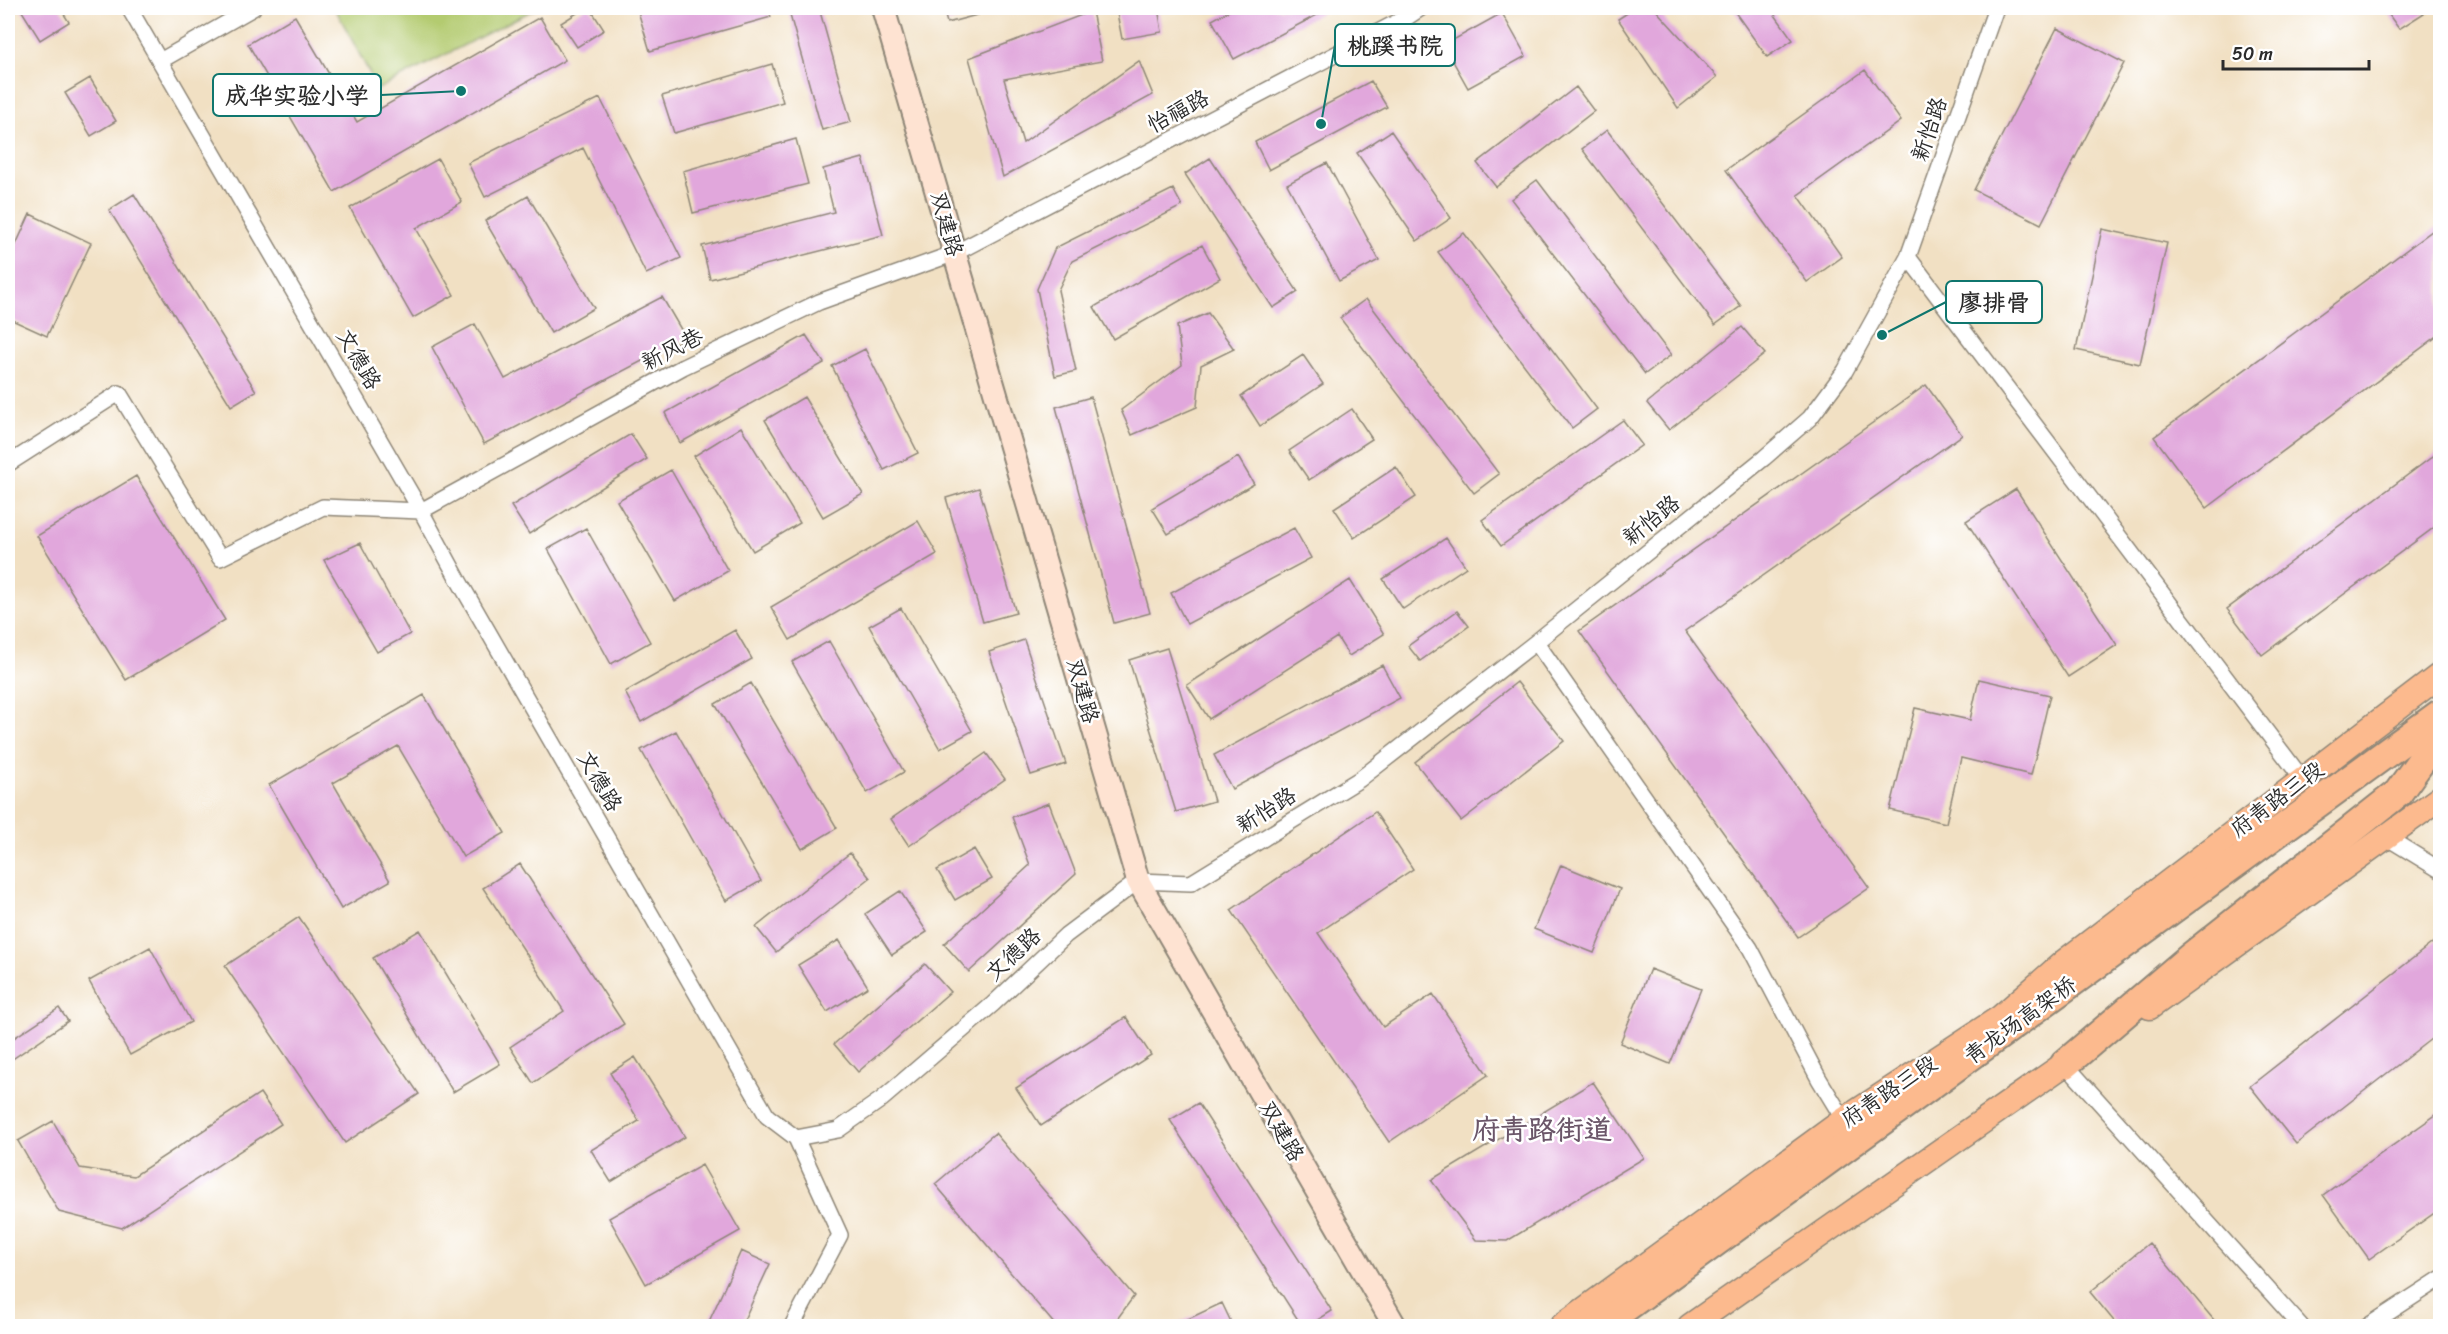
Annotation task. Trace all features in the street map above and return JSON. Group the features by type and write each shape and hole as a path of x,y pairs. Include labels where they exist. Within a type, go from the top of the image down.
{"highway":[{"path":"2065,1064 2192,956 2398,793 2437,727"},
{"path":"2001,1017 2063,980 2365,754 2437,727"},
{"name":"青龙场高架桥","path":"1600,1326 2437,727"},
{"name":"青龙场高架桥","path":"1631,1326 2437,727"}],"main road":[{"name":"府青路三段","path":"1562,1326 1844,1120 2001,1017 2064,962 2440,675"},
{"path":"1690,1326 2133,1019 2440,798"}],"street":[{"name":"文德路","path":"129,8 422,511 459,581 766,1116 796,1138 838,1130 882,1099 993,1004 1066,935 1138,881"},
{"path":"160,61 253,8"},
{"name":"双建路","path":"884,8 1138,881 1395,1326"},
{"name":"怡福路","path":"956,253 1409,16 1420,8"},
{"name":"新怡路","path":"1138,881 1191,883 1360,779 1536,642 1764,458 1810,418 1845,371 1908,257 1996,8"},
{"name":"新风巷","path":"422,511 683,367 819,302 956,253"},
{"path":"1908,257 2303,780"},
{"path":"8,464 119,393 220,558 324,507 422,511"},
{"path":"1536,642 1750,948 1819,1079 1844,1120"},
{"path":"2386,837 2440,870"},
{"path":"2065,1064 2301,1326"},
{"path":"792,1326 840,1235 796,1138"},
{"path":"2368,1326 2440,1279"}],"green space":[{"path":"335,8 537,8 378,89"}],"building":[{"path":"20,8 60,8 69,22 40,40"},
{"path":"585,8 590,8 604,30 577,47 561,23"},
{"path":"637,8 768,8 771,17 650,51"},
{"path":"788,8 819,8 851,122 822,130"},
{"path":"943,8 1003,8 947,23"},
{"path":"1116,8 1158,8 1162,32 1122,39"},
{"path":"1234,8 1330,8 1234,59 1212,20"},
{"path":"1635,8 1654,8 1717,77 1678,108 1618,19"},
{"path":"1732,8 1770,8 1793,40 1767,57"},
{"path":"2384,8 2432,8 2399,29"},
{"path":"1092,11 1102,61 1004,79 1023,143 1139,61 1153,95 1003,177 969,58"},
{"path":"1502,13 1526,56 1468,88 1444,45"},
{"path":"295,16 357,122 540,17 565,60 334,192 248,44"},
{"path":"2057,28 2124,63 2041,224 1974,190"},
{"path":"772,64 783,102 674,133 662,96"},
{"path":"1865,70 1901,121 1798,195 1842,257 1807,282 1726,170"},
{"path":"90,78 116,121 91,136 65,93"},
{"path":"1371,81 1387,107 1269,170 1255,142"},
{"path":"1576,87 1594,111 1496,187 1477,163"},
{"path":"600,98 681,258 646,274 583,148 485,197 468,163"},
{"path":"1607,130 1741,306 1715,325 1582,149"},
{"path":"1391,131 1451,218 1417,241 1357,153"},
{"path":"796,139 808,184 693,213 683,171"},
{"path":"863,158 883,235 710,279 702,246 834,212 823,169"},
{"path":"1210,158 1298,292 1273,308 1185,174"},
{"path":"438,159 462,202 416,228 454,295 413,318 350,208"},
{"path":"1327,163 1379,260 1339,281 1287,184"},
{"path":"1537,180 1671,355 1645,374 1511,199"},
{"path":"1173,189 1182,206 1072,261 1058,290 1076,371 1055,376 1037,289 1055,248"},
{"path":"134,194 256,391 231,406 109,210"},
{"path":"528,196 594,308 551,333 485,221"},
{"path":"30,214 91,243 47,336 12,320 8,325 8,262"},
{"path":"2440,225 2440,334 2207,508 2154,437"},
{"path":"2102,229 2167,243 2140,364 2076,350"},
{"path":"1464,233 1597,409 1572,428 1438,252"},
{"path":"1202,245 1220,278 1113,339 1094,307"},
{"path":"662,297 686,338 484,444 432,347 475,324 505,379"},
{"path":"1366,299 1499,474 1474,493 1340,318"},
{"path":"1208,313 1234,349 1201,365 1197,407 1132,435 1121,410 1182,365 1177,326"},
{"path":"1742,327 1765,354 1669,430 1647,403"},
{"path":"806,335 824,363 680,443 665,413"},
{"path":"865,349 918,453 884,470 832,366"},
{"path":"1303,355 1323,384 1260,426 1241,396"},
{"path":"1926,385 1962,435 1685,631 1869,888 1798,937 1579,631"},
{"path":"804,397 863,494 823,517 765,420"},
{"path":"1091,397 1150,613 1114,623 1056,407"},
{"path":"1352,409 1372,439 1309,480 1289,451"},
{"path":"1623,420 1642,445 1501,546 1482,520"},
{"path":"741,427 800,523 753,551 694,456"},
{"path":"631,434 647,459 529,534 511,506"},
{"path":"2440,451 2440,523 2262,655 2227,609"},
{"path":"1238,457 1254,484 1168,534 1152,508"},
{"path":"1396,467 1416,497 1354,538 1334,508"},
{"path":"671,470 728,571 675,601 617,501"},
{"path":"136,476 225,620 126,680 37,536"},
{"path":"979,488 1016,613 983,622 946,498"},
{"path":"2016,489 2117,645 2068,677 1966,521"},
{"path":"918,521 937,554 790,640 771,607"},
{"path":"586,528 650,642 611,664 548,549"},
{"path":"1294,528 1311,558 1187,624 1171,593"},
{"path":"1446,538 1466,567 1403,609 1383,579"},
{"path":"360,543 410,634 377,652 324,560"},
{"path":"1350,580 1384,634 1349,656 1337,637 1209,719 1187,685"},
{"path":"901,608 972,731 940,749 869,626"},
{"path":"1457,611 1469,626 1420,661 1408,646"},
{"path":"735,630 752,659 641,722 625,692"},
{"path":"1024,640 1066,764 1031,775 989,652"},
{"path":"829,641 904,772 867,793 792,662"},
{"path":"1167,648 1214,801 1176,812 1129,660"},
{"path":"1382,665 1400,698 1232,789 1214,755"},
{"path":"1979,679 2050,695 2031,775 1961,758 1946,823 1890,810 1915,708 1970,720"},
{"path":"1517,682 1564,741 1461,821 1415,762"},
{"path":"751,683 837,828 802,849 715,704"},
{"path":"424,695 505,833 463,857 398,746 333,783 390,881 341,909 269,785"},
{"path":"676,731 761,881 726,901 641,750"},
{"path":"986,753 1005,779 909,846 891,819"},
{"path":"1049,803 1076,874 969,972 944,944 1030,865 1012,817"},
{"path":"1375,812 1413,869 1318,933 1383,1027 1433,994 1488,1075 1389,1142 1231,910"},
{"path":"974,849 992,879 955,900 937,870"},
{"path":"850,853 870,878 776,952 756,927"},
{"path":"520,864 624,1024 533,1083 510,1047 564,1011 483,888"},
{"path":"1561,865 1620,889 1594,953 1534,929"},
{"path":"900,891 927,932 892,955 865,914"},
{"path":"299,917 419,1094 345,1143 225,966"},
{"path":"420,930 500,1064 453,1092 373,958"},
{"path":"2440,937 2440,1032 2296,1144 2250,1086"},
{"path":"839,940 868,987 827,1012 798,965"},
{"path":"150,947 191,1022 130,1055 89,981"},
{"path":"925,964 950,992 858,1072 834,1044"},
{"path":"1650,969 1701,989 1670,1064 1620,1043"},
{"path":"59,1008 68,1021 8,1062 8,1042"},
{"path":"1126,1017 1151,1055 1041,1126 1016,1088"},
{"path":"635,1057 685,1137 611,1182 591,1150 639,1121 610,1073"},
{"path":"1593,1082 1644,1158 1507,1241 1476,1240 1431,1180"},
{"path":"260,1093 281,1124 122,1228 59,1212 18,1141 53,1121 80,1168 134,1176"},
{"path":"1198,1103 1332,1311 1308,1326 1302,1326 1170,1120"},
{"path":"2440,1112 2440,1209 2369,1259 2323,1195"},
{"path":"995,1133 1134,1296 1112,1326 1056,1326 935,1184"},
{"path":"702,1165 740,1231 646,1284 609,1218"},
{"path":"2149,1243 2219,1326 2118,1326 2090,1292"},
{"path":"741,1251 770,1264 741,1326 707,1326"},
{"path":"1222,1303 1233,1326 1173,1326"}],"place":[{"name":"成华实验小学","path":"461,91"},
{"name":"桃蹊书院","path":"1321,124"},
{"name":"廖排骨","path":"1882,335"}],"district":[{"name":"府青路街道","path":"1542,1129"}]}
